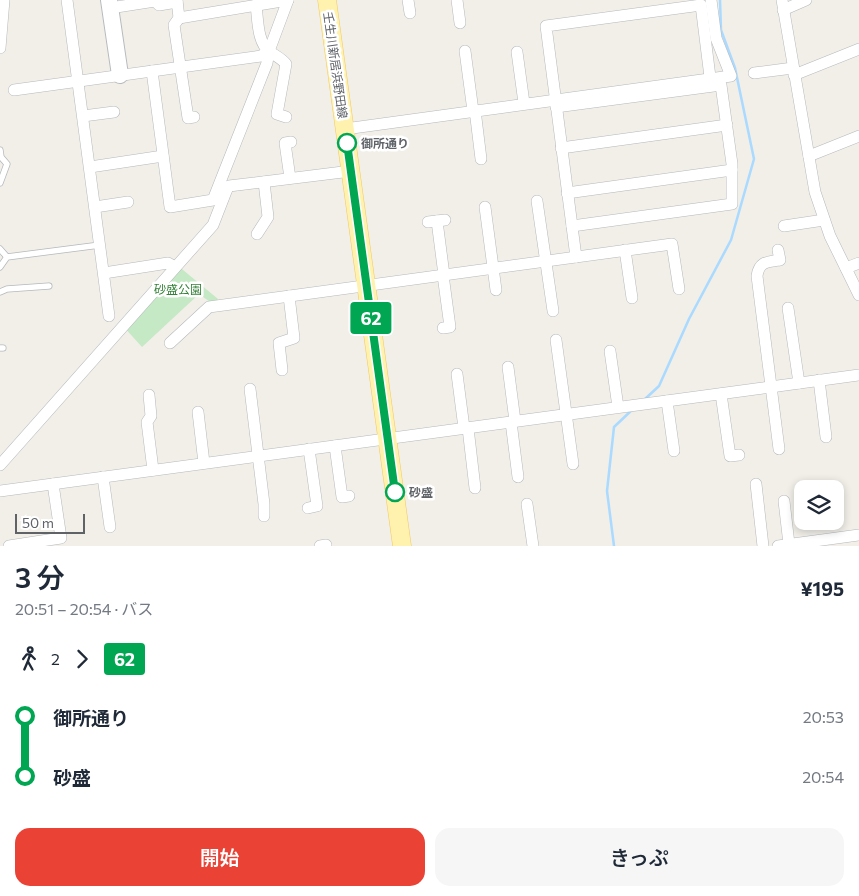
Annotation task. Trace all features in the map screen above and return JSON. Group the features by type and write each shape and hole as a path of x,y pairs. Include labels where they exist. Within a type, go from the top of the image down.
{"main road":[{"name":"壬生川新居浜野田線","path":"327,0 402,546"}],"street":[{"path":"0,48 4,0"},
{"path":"67,0 109,316"},
{"path":"179,18 288,0"},
{"path":"0,465 173,265 213,225 223,188 267,63 268,51 288,0"},
{"path":"408,0 410,13"},
{"path":"457,0 460,23"},
{"path":"692,84 710,77 731,76 716,38 711,0"},
{"path":"806,0 783,5 815,192 824,220 859,295"},
{"path":"120,75 109,4 155,2 159,5 177,1 179,18 174,25 180,67 188,118 194,117"},
{"path":"576,257 546,26 701,4 710,77"},
{"path":"256,5 262,42 268,51 280,57 286,64 277,114 286,117"},
{"path":"754,73 794,72 859,49"},
{"path":"14,90 261,56 268,51"},
{"path":"464,51 481,158"},
{"path":"517,52 524,104"},
{"path":"152,71 170,207 213,200 223,188 229,186 351,170"},
{"path":"345,129 524,104 555,103 692,84 721,85 732,170 732,204 572,226"},
{"path":"83,116 114,112"},
{"path":"561,148 726,125"},
{"path":"809,156 859,136"},
{"path":"290,142 285,143 290,178"},
{"path":"90,167 163,156"},
{"path":"567,193 732,170"},
{"path":"257,234 268,218 264,182"},
{"path":"537,201 553,312"},
{"path":"95,207 128,202"},
{"path":"485,207 496,290"},
{"path":"784,226 824,220"},
{"path":"437,221 450,327 442,328"},
{"path":"170,343 209,307 672,244 679,289"},
{"path":"625,250 632,298"},
{"path":"778,250 780,260 763,262 757,276 779,449"},
{"path":"846,268 859,263"},
{"path":"104,274 173,265"},
{"path":"282,370 279,344 294,338 289,296"},
{"path":"788,308 799,383"},
{"path":"556,340 573,464"},
{"path":"610,351 618,408"},
{"path":"508,367 518,477"},
{"path":"457,374 475,488"},
{"path":"0,492 859,375"},
{"path":"819,380 826,437"},
{"path":"250,389 264,516"},
{"path":"721,394 730,456 739,455"},
{"path":"148,396 151,416 147,422 153,470"},
{"path":"667,401 674,451"},
{"path":"198,412 204,463"},
{"path":"336,446 342,497 350,496"},
{"path":"308,508 317,506 310,449"},
{"path":"103,477 110,527"},
{"path":"9,546 61,538 53,484"},
{"path":"756,484 763,546"},
{"path":"784,502 791,545"},
{"path":"527,504 533,546"},
{"path":"778,546 859,535"}],"lane":[{"path":"0,150 1,157 7,164 0,183"},
{"path":"7,257 100,245"},
{"path":"0,249 7,257"},
{"path":"0,268 7,257"},
{"path":"0,292 7,288 49,286"}],"green space":[{"name":"砂盛公園","path":"177,265 218,299 213,304 199,294 142,347 123,326"}],"waterway":[{"path":"645,399 659,386 689,319 731,240 754,159 735,68 721,30 720,0"},
{"path":"614,546 607,491 614,427 633,409"}],"bus line":[{"name":"62","path":"347,143 395,492"}],"place":[{"name":"御所通り","path":"347,143"},
{"name":"砂盛","path":"395,492"}]}
